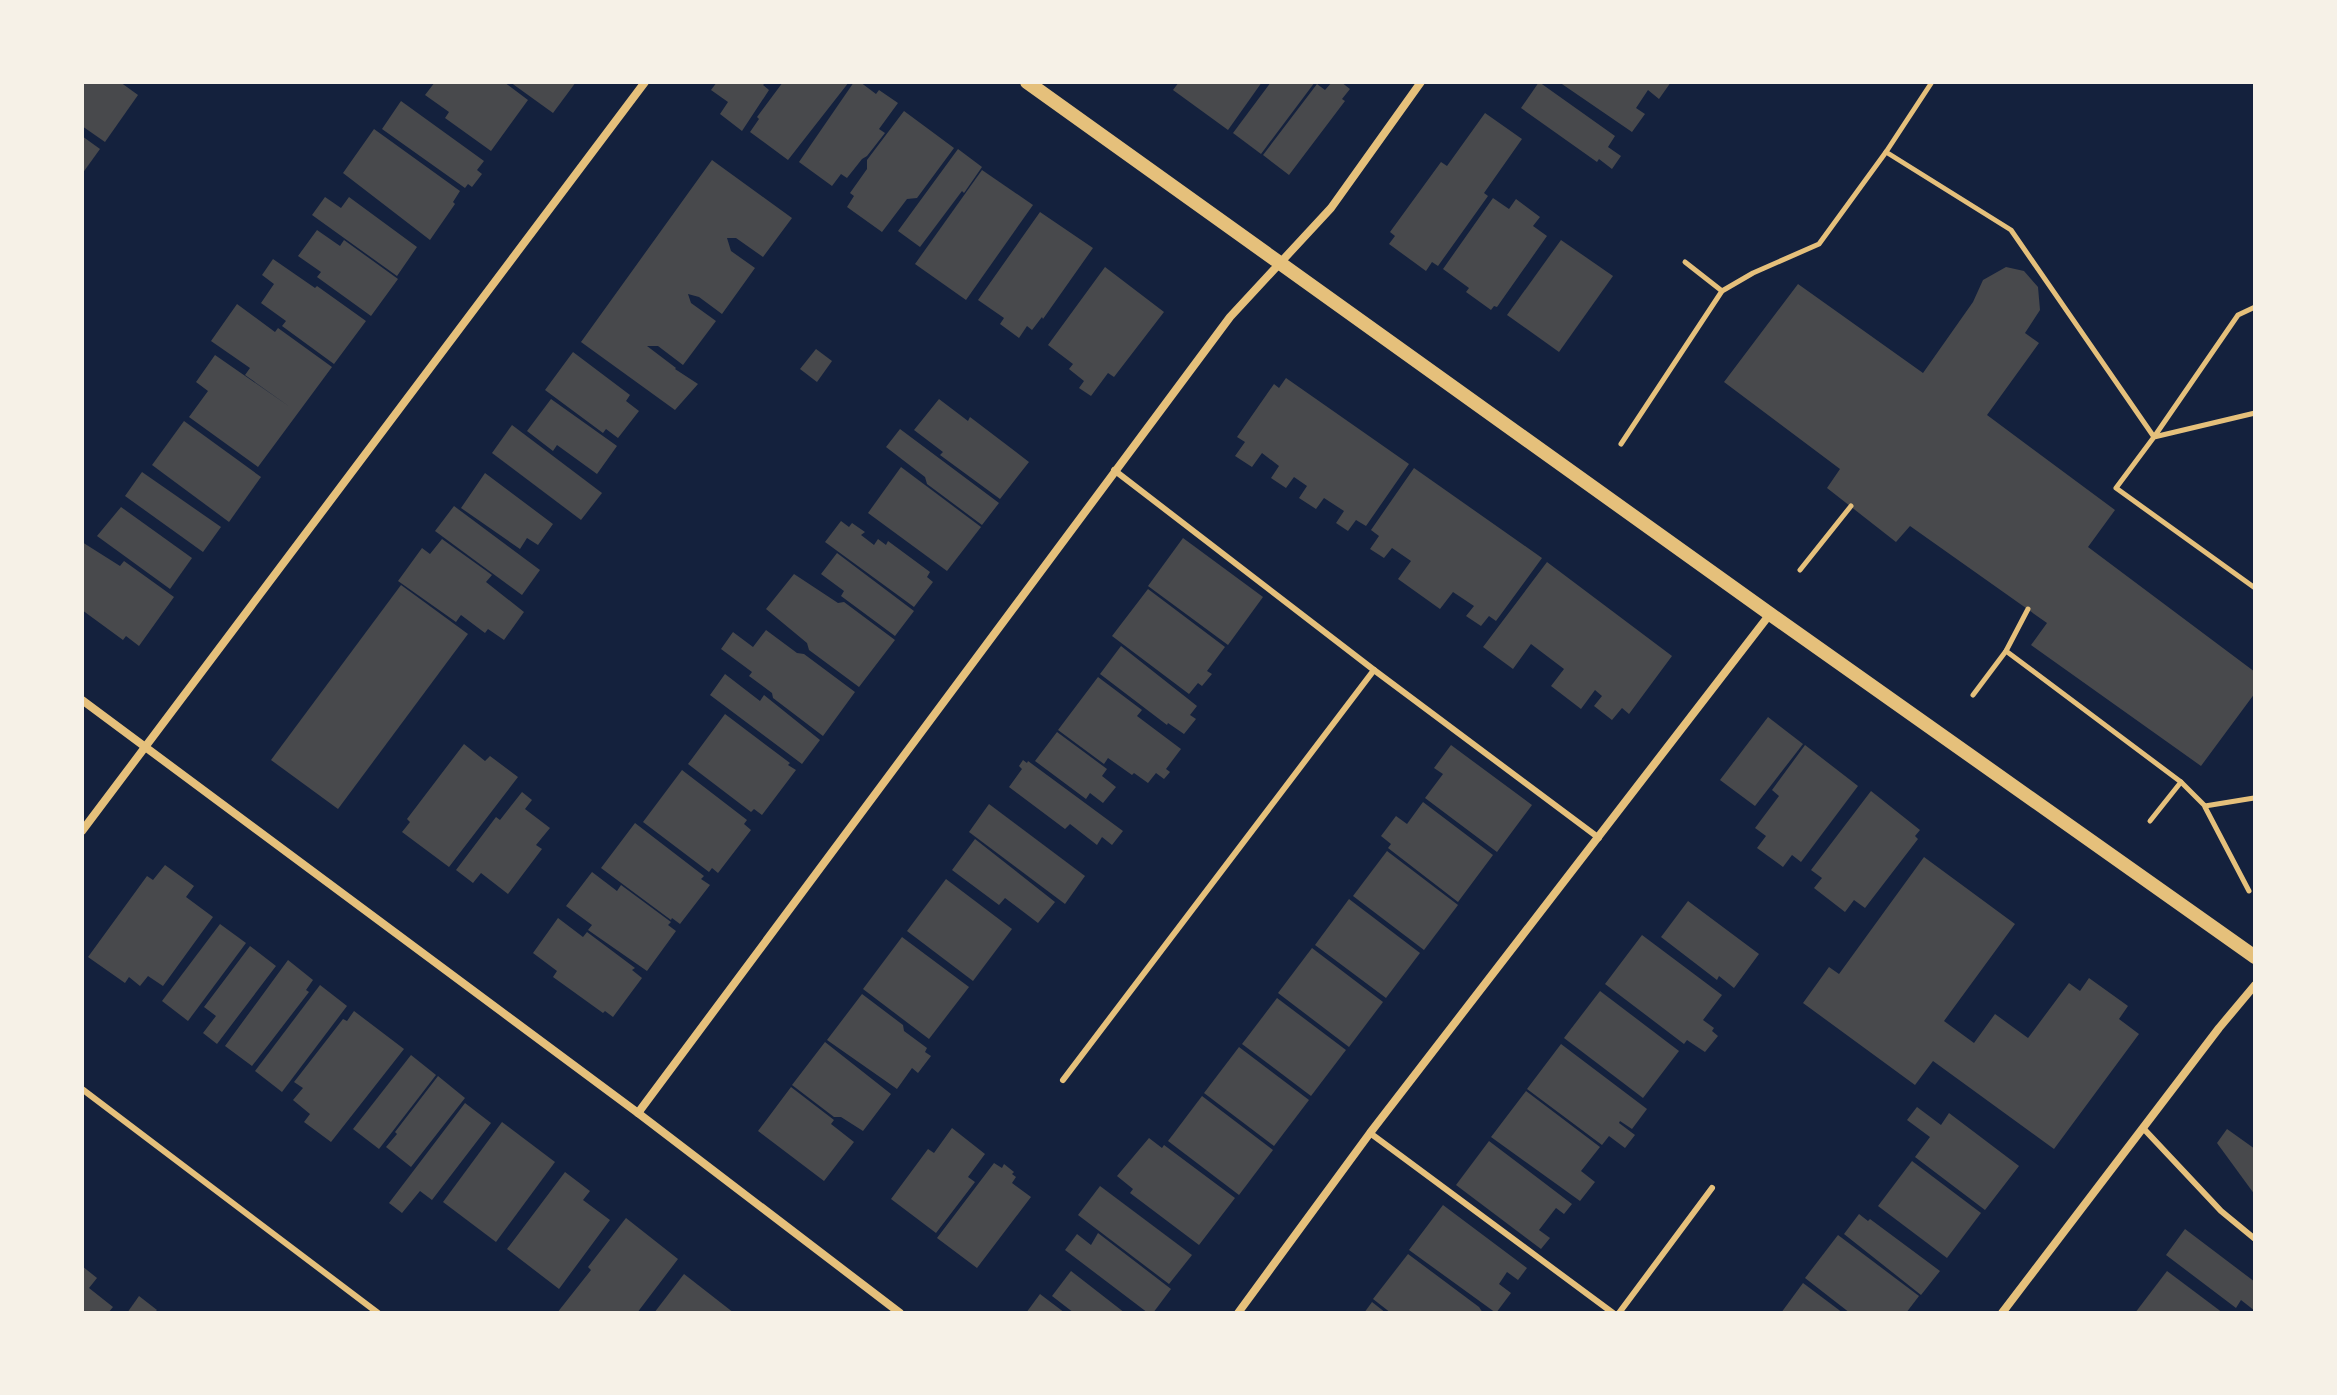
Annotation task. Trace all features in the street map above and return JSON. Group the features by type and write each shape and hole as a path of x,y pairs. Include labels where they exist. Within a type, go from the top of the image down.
{"street":[{"path":"82,831 645,82"},
{"path":"1027,82 2255,957"},
{"path":"638,1113 1230,317 1331,208 1421,82"},
{"path":"1238,1313 1370,1133 1770,614"},
{"path":"82,700 638,1113 900,1313"},
{"path":"2002,1313 2255,985"}],"lane":[{"path":"1114,470 1599,838"},
{"path":"1063,1080 1374,670"},
{"path":"82,1089 378,1313"},
{"path":"2143,1128 2221,1211 2255,1239"},
{"path":"1370,1133 1613,1313"},
{"path":"1619,1313 1712,1188"}],"path":[{"path":"1621,444 1722,291 1753,273 1819,244 1932,82"},
{"path":"1886,152 2011,230 2154,437"},
{"path":"1685,262 1722,291"},
{"path":"2255,307 2238,315 2116,488 2255,588"},
{"path":"2154,437 2255,413"},
{"path":"1800,570 1851,506"},
{"path":"1973,695 2006,651 2028,609"},
{"path":"2006,651 2181,782 2205,806 2249,891"},
{"path":"2150,821 2181,782"},
{"path":"2205,806 2254,798"}],"building":[{"path":"82,82 120,82 138,95 105,142 82,126"},
{"path":"435,82 504,82 528,100 491,151 445,118 449,112 425,95"},
{"path":"510,82 576,82 553,113"},
{"path":"717,82 766,82 763,85 769,90 742,131 720,114 728,102 711,90"},
{"path":"783,82 849,82 788,160 750,132 759,119 757,117"},
{"path":"854,82 860,82 876,94 879,90 898,103 879,129 885,133 867,156 847,178 841,174 832,186 799,162"},
{"path":"1179,82 1262,82 1228,130 1173,90"},
{"path":"1271,82 1315,82 1261,154 1233,133"},
{"path":"1332,82 1341,82 1350,89 1342,99 1345,101 1289,175 1263,155 1317,84 1325,90"},
{"path":"1539,82 1615,136 1608,147 1621,156 1612,169 1599,159 1597,162 1521,108"},
{"path":"1559,82 1671,82 1659,99 1648,90 1636,108 1645,114 1632,132"},
{"path":"401,101 484,161 477,170 482,174 472,187 468,184 465,188 382,129"},
{"path":"904,111 954,148 917,198 907,199 882,232 847,207 854,196 850,193 867,169 867,160"},
{"path":"1485,113 1522,139 1484,193 1488,196 1438,266 1432,262 1426,271 1389,244 1395,236 1390,232 1441,162 1447,166"},
{"path":"374,129 460,191 453,202 455,204 430,240 343,173"},
{"path":"82,136 100,149 82,174"},
{"path":"958,149 982,167 920,247 898,231"},
{"path":"712,160 792,218 763,257 736,238 727,238 731,251 755,268 722,314 699,297 688,294 691,303 716,321 683,365 658,346 647,346 698,384 675,410 581,342"},
{"path":"982,170 1033,205 966,300 915,264"},
{"path":"325,197 341,208 349,197 417,247 397,276 312,215"},
{"path":"1493,198 1509,209 1516,199 1540,217 1533,226 1547,236 1497,307 1491,310 1466,292 1469,288 1443,269"},
{"path":"1040,212 1093,248 1043,319 1032,330 1027,326 1019,338 1000,324 1004,318 978,300"},
{"path":"317,230 340,246 344,240 398,279 371,316 317,277 321,272 298,256"},
{"path":"1561,240 1613,276 1559,352 1507,315"},
{"path":"273,259 366,321 334,364 282,326 286,321 261,303 274,284 262,275"},
{"path":"1105,267 1164,312 1114,377 1108,373 1091,396 1079,388 1084,381 1069,369 1073,364 1048,345"},
{"path":"2006,267 2024,271 2038,287 2040,310 2025,333 2039,343 1987,415 2115,510 2088,547 2255,672 2255,693 2201,766 2031,645 2047,623 1910,526 1896,542 1827,488 1840,469 1724,382 1798,284 1923,373 1973,302 1983,280"},
{"path":"237,304 275,332 278,328 332,367 258,467 189,417 208,391 196,382 215,355 290,407 245,375 250,368 211,341"},
{"path":"816,349 832,361 817,382 800,369"},
{"path":"573,352 630,395 626,401 639,411 618,438 606,429 603,433 545,390"},
{"path":"1286,378 1409,464 1366,526 1356,520 1348,531 1336,523 1344,511 1324,498 1316,509 1299,498 1307,486 1294,477 1286,488 1271,478 1279,466 1262,453 1252,467 1235,456 1245,442 1237,437 1274,384 1279,388"},
{"path":"551,399 617,446 597,474 557,445 553,451 527,431"},
{"path":"939,399 968,421 970,417 1029,462 1000,499 940,455 943,452 914,430"},
{"path":"184,421 261,477 229,522 152,465"},
{"path":"512,425 602,493 581,520 492,453"},
{"path":"900,429 999,503 982,525 927,484 925,477 886,447"},
{"path":"901,467 981,527 947,571 868,513"},
{"path":"1414,468 1542,558 1496,621 1489,616 1481,626 1466,616 1474,606 1453,592 1440,609 1398,579 1411,561 1392,548 1384,558 1370,549 1379,536 1371,530"},
{"path":"142,472 221,527 203,552 125,496"},
{"path":"485,473 553,524 538,545 527,538 520,549 461,508"},
{"path":"454,506 540,570 522,595 435,531"},
{"path":"121,507 192,558 170,589 97,536"},
{"path":"841,521 849,527 852,523 865,532 861,535 874,545 878,539 886,545 888,541 930,572 927,577 933,582 914,607 825,542"},
{"path":"1183,538 1263,597 1228,645 1148,586"},
{"path":"442,539 492,575 486,582 524,612 504,640 488,629 485,633 461,615 456,622 398,581 422,548 430,554"},
{"path":"82,542 120,566 124,561 174,597 139,646 126,636 123,640 82,610"},
{"path":"837,553 914,611 895,636 841,596 844,591 821,574"},
{"path":"1547,562 1672,656 1629,714 1622,708 1612,720 1594,706 1602,696 1595,690 1581,709 1551,686 1564,669 1531,644 1513,669 1483,647"},
{"path":"794,574 838,603 844,602 895,640 859,687 809,650 807,643 766,609"},
{"path":"401,585 468,634 338,809 271,760"},
{"path":"1148,589 1225,647 1207,671 1212,674 1202,686 1198,683 1189,694 1112,636"},
{"path":"766,630 855,692 823,736 773,698 772,693 749,676 752,672 721,649 733,632 753,647"},
{"path":"1121,646 1197,706 1190,715 1196,719 1184,734 1167,725 1100,674"},
{"path":"725,674 760,701 764,695 820,740 802,764 710,695"},
{"path":"1098,677 1142,710 1137,716 1181,749 1166,769 1170,772 1164,779 1156,773 1148,783 1108,758 1104,764 1058,730"},
{"path":"725,714 796,770 762,815 754,809 751,812 688,764"},
{"path":"1768,717 1803,744 1755,806 1720,780"},
{"path":"1057,732 1107,769 1102,776 1116,787 1103,803 1090,793 1086,799 1035,761"},
{"path":"464,744 485,761 490,756 518,777 449,867 402,832 410,822 407,819"},
{"path":"1451,745 1532,805 1497,852 1425,798 1443,774 1434,768"},
{"path":"1805,745 1858,786 1801,862 1792,855 1783,867 1757,848 1766,836 1755,828 1779,796 1772,790"},
{"path":"1023,760 1123,831 1112,845 1102,837 1097,845 1070,824 1065,829 1009,787 1022,769 1019,766"},
{"path":"682,770 747,820 744,824 751,830 718,873 712,868 709,872 643,822"},
{"path":"1871,791 1920,830 1915,836 1918,839 1865,908 1854,900 1845,912 1814,888 1822,878 1811,870"},
{"path":"522,792 532,800 525,809 550,828 536,845 542,849 508,894 481,873 473,883 456,870 496,817 500,820"},
{"path":"1423,802 1493,855 1458,902 1388,848 1391,844 1381,836 1396,816 1407,824"},
{"path":"989,804 1085,876 1065,904 969,832"},
{"path":"635,823 704,876 701,879 710,885 680,924 601,868"},
{"path":"975,839 1055,902 1038,923 1005,898 999,905 952,870"},
{"path":"1387,851 1458,905 1424,950 1353,896"},
{"path":"1924,857 2015,924 1944,1021 1974,1043 1995,1014 2028,1038 2069,983 2080,991 2089,978 2128,1006 2119,1019 2139,1034 2054,1149 1933,1061 1915,1085 1803,1003 1829,967 1839,974"},
{"path":"165,865 194,886 186,897 213,917 163,986 148,976 140,986 129,977 125,983 88,957 147,876 153,880"},
{"path":"592,872 617,891 621,885 671,922 668,925 676,931 647,971 588,930 592,925 566,906"},
{"path":"946,879 1012,929 973,981 907,931"},
{"path":"1349,899 1420,953 1386,998 1315,945"},
{"path":"1688,901 1759,954 1734,988 1719,976 1717,980 1661,937"},
{"path":"558,918 583,937 587,932 635,968 632,970 642,978 613,1017 553,977 557,971 533,953"},
{"path":"220,924 246,943 188,1021 162,1001"},
{"path":"1642,935 1722,995 1703,1020 1714,1028 1712,1031 1718,1036 1705,1052 1687,1040 1684,1044 1605,984"},
{"path":"902,937 969,987 929,1039 863,989"},
{"path":"250,946 276,966 217,1044 203,1033 216,1016 204,1007"},
{"path":"1312,948 1383,1002 1349,1047 1278,993"},
{"path":"288,960 313,980 306,990 309,992 252,1066 225,1046"},
{"path":"320,985 347,1006 282,1092 255,1071"},
{"path":"1600,991 1679,1051 1643,1098 1564,1038"},
{"path":"862,994 903,1025 904,1031 927,1048 925,1052 931,1056 918,1073 912,1068 897,1089 827,1040"},
{"path":"1277,998 1346,1050 1311,1096 1242,1044"},
{"path":"354,1011 404,1049 331,1142 304,1122 310,1114 293,1100 303,1088 294,1082 343,1019 347,1021"},
{"path":"825,1042 891,1094 863,1131 841,1117 834,1117 792,1085"},
{"path":"1561,1044 1647,1109 1632,1129 1620,1121 1635,1135 1625,1148 1609,1136 1602,1145 1527,1089"},
{"path":"1239,1047 1309,1100 1274,1146 1204,1093"},
{"path":"411,1055 436,1075 379,1149 353,1129"},
{"path":"438,1076 465,1098 411,1167 386,1147"},
{"path":"791,1087 834,1120 831,1124 854,1142 824,1181 758,1131"},
{"path":"1526,1091 1600,1147 1581,1171 1595,1182 1580,1201 1491,1137"},
{"path":"1202,1096 1273,1150 1239,1195 1168,1141"},
{"path":"465,1103 491,1123 432,1200 420,1191 402,1213 389,1203"},
{"path":"1917,1107 1941,1125 1949,1113 2019,1166 1985,1210 1915,1157 1930,1137 1907,1120"},
{"path":"502,1122 555,1162 496,1242 443,1202"},
{"path":"952,1128 985,1154 968,1177 975,1182 936,1233 891,1199 928,1149 934,1153"},
{"path":"2227,1129 2255,1149 2255,1195 2217,1143"},
{"path":"1149,1138 1162,1148 1164,1145 1235,1198 1199,1245 1130,1193 1133,1189 1117,1176"},
{"path":"1489,1141 1572,1204 1564,1214 1556,1208 1539,1230 1550,1238 1541,1249 1456,1185"},
{"path":"1912,1161 1981,1213 1947,1258 1878,1206"},
{"path":"994,1163 1002,1168 1004,1164 1014,1172 1012,1174 1016,1177 1012,1183 1031,1197 977,1268 937,1238"},
{"path":"565,1172 590,1191 583,1200 610,1220 559,1289 507,1249"},
{"path":"1100,1186 1192,1255 1169,1284 1078,1215"},
{"path":"1443,1205 1527,1268 1518,1280 1507,1272 1499,1284 1511,1293 1496,1313 1409,1250"},
{"path":"1859,1214 1940,1271 1921,1295 1844,1234"},
{"path":"626,1218 678,1259 637,1313 557,1313 591,1270 588,1267"},
{"path":"2185,1229 2255,1282 2255,1311 2241,1300 2236,1308 2166,1255"},
{"path":"1098,1233 1171,1289 1153,1313 1148,1313 1065,1250 1077,1234 1091,1245"},
{"path":"1838,1235 1919,1296 1906,1313 1850,1313 1805,1278"},
{"path":"1408,1254 1483,1313 1391,1313 1373,1299"},
{"path":"82,1266 97,1278 89,1288 113,1307 108,1313 82,1313"},
{"path":"1071,1271 1125,1313 1074,1313 1052,1296"},
{"path":"2167,1271 2223,1313 2135,1313"},
{"path":"684,1274 734,1313 654,1313"},
{"path":"1803,1283 1843,1313 1781,1313"},
{"path":"1040,1294 1065,1313 1026,1313"},
{"path":"139,1296 157,1310 154,1313 127,1313"},
{"path":"1372,1302 1386,1313 1364,1313"}]}
